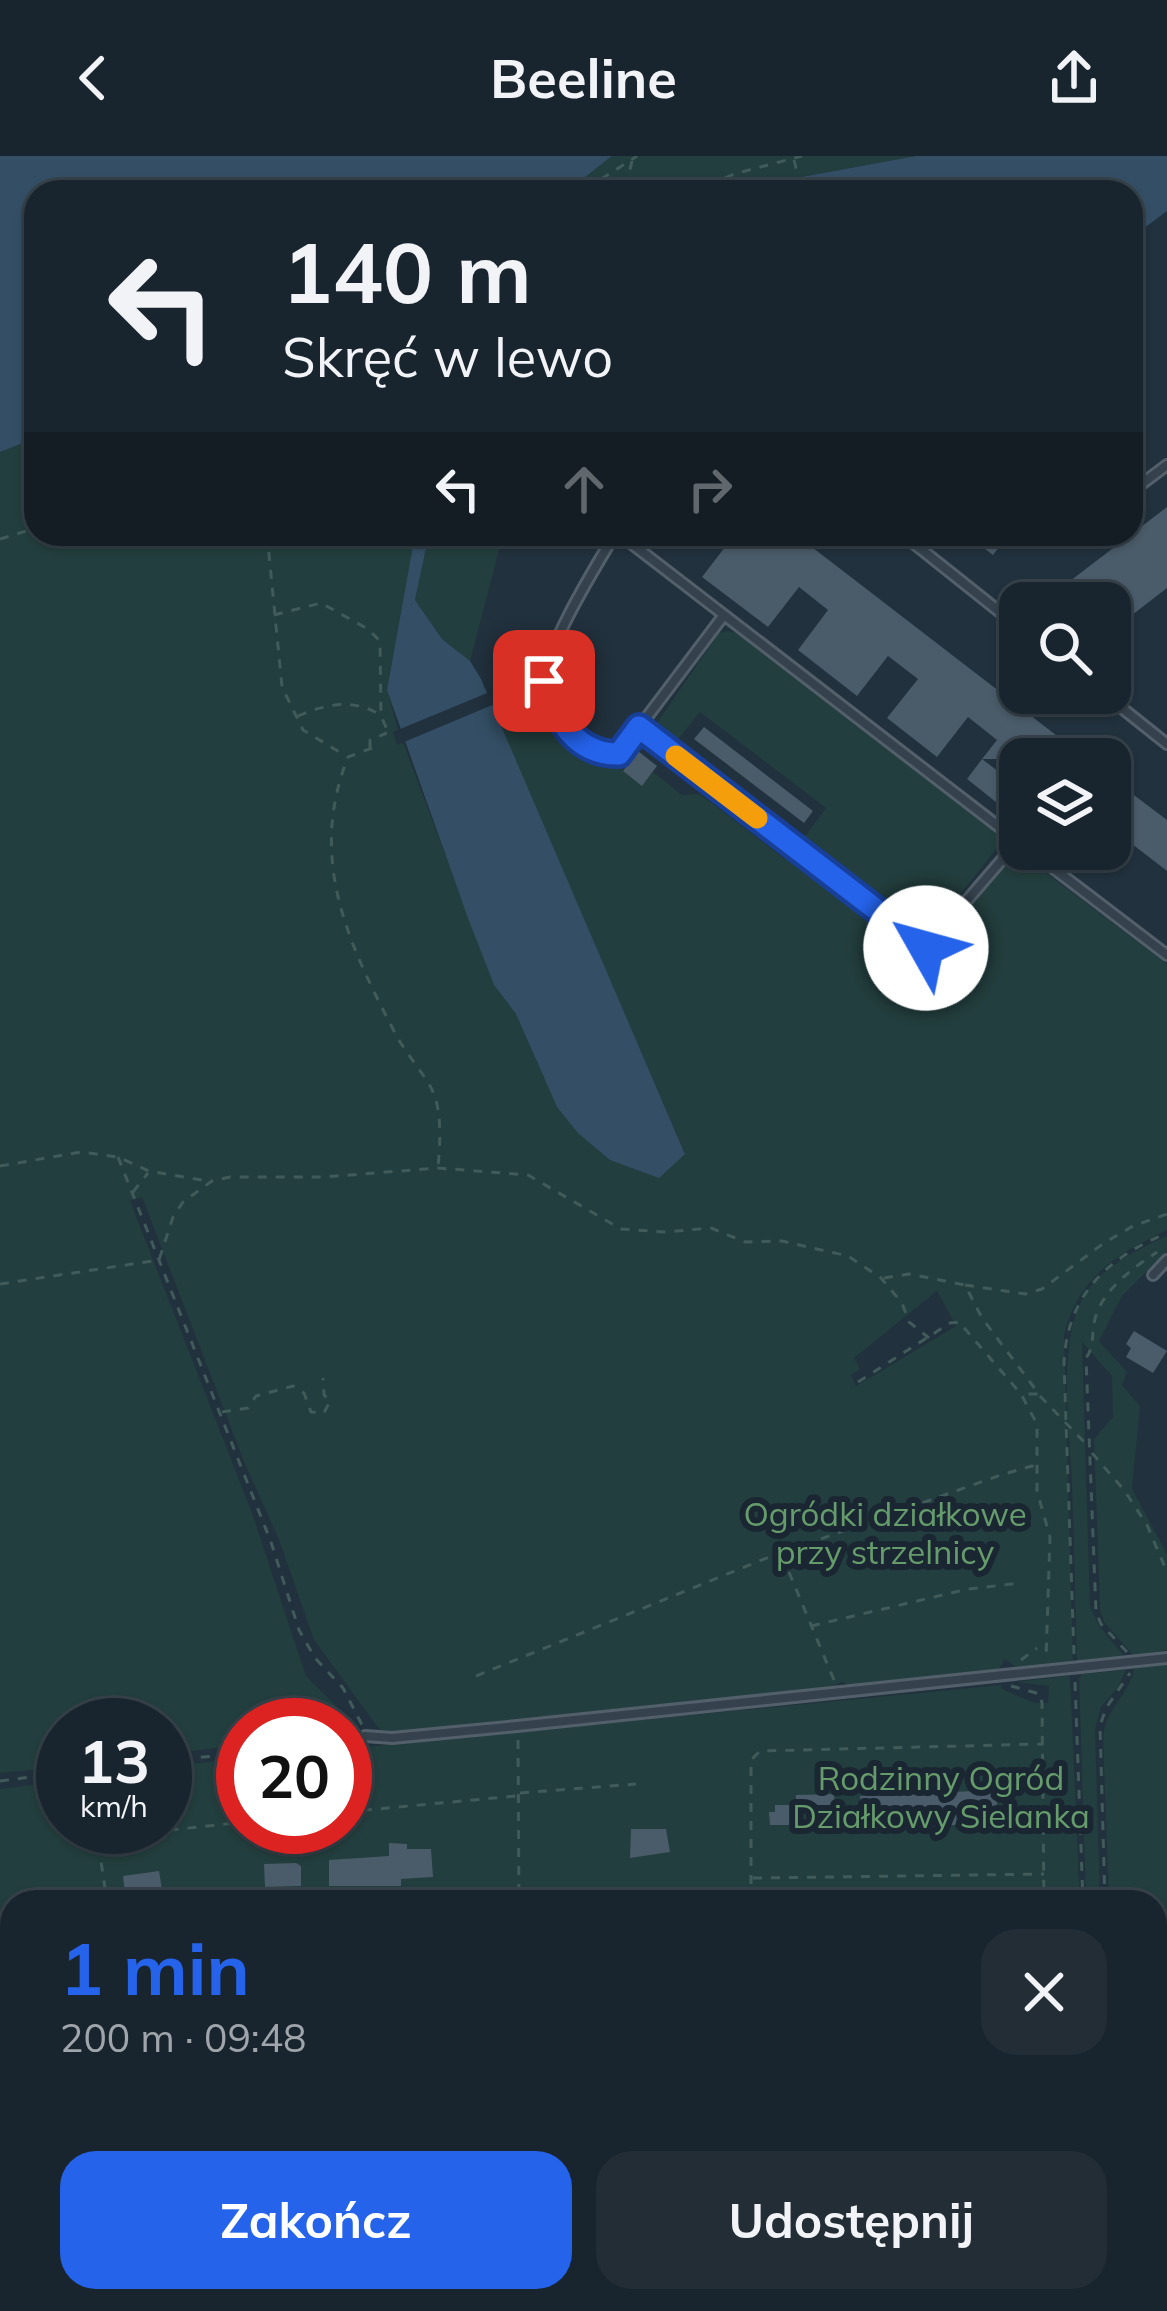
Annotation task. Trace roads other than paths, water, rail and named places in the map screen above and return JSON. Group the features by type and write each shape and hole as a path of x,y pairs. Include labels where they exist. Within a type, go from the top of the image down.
{"lane":[{"path":"610,546 556,645 544,681 553,710 576,741 602,754 619,754 724,615"},
{"path":"633,546 999,827"},
{"path":"917,546 999,611"},
{"path":"521,686 544,681"},
{"path":"1129,714 1167,744"},
{"path":"639,727 926,948 999,865"},
{"path":"1056,870 1167,955"},
{"path":"1153,1275 1167,1260"},
{"path":"372,1736 434,1734 1167,1658"}],"water":[{"path":"0,156 612,156 581,180 24,180 24,443 0,452"},
{"path":"916,156 1167,156 1167,211 1143,229 1143,180 785,180"},
{"path":"413,546 426,546 415,600 442,639 470,661 481,679 685,1154 659,1178 610,1160 557,1107 516,1014 494,985 387,690"}],"park label":[{"name":"Ogródki działkowe przy strzelnicy","path":"885,1533"},
{"name":"Rodzinny Ogród Działkowy Sielanka","path":"941,1797"}]}
